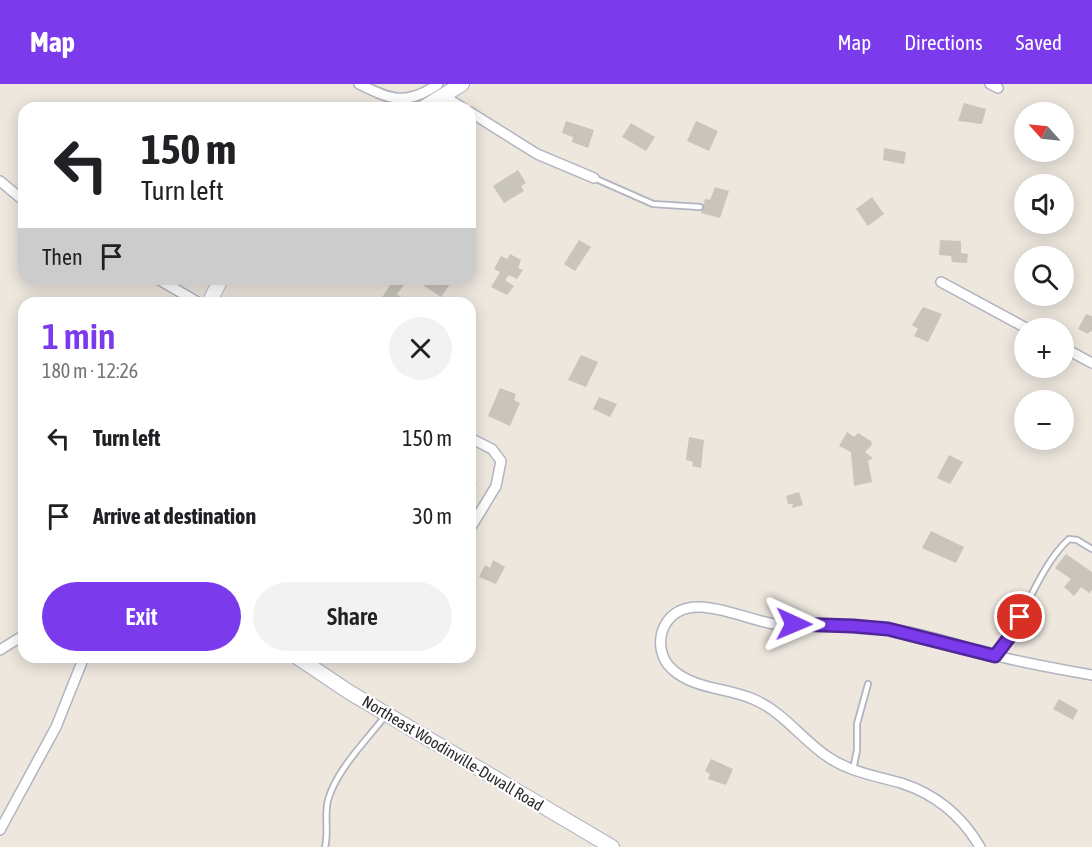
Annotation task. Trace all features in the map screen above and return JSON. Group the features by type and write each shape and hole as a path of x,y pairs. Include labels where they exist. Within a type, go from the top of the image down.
{"main road":[{"path":"429,102 441,90 462,84"},
{"name":"Northeast Woodinville-Duvall Road","path":"306,663 349,692 608,846"}],"street":[{"path":"359,84 400,100 441,90 456,102"},
{"path":"476,116 537,154 594,178"},
{"path":"0,181 18,196"},
{"path":"941,282 1014,322"},
{"path":"168,285 189,297"},
{"path":"1074,353 1092,363"},
{"path":"476,441 492,449 501,461 496,486 476,519"},
{"path":"980,847 956,816 930,795 902,784 853,770 828,757 769,707 742,695 692,681 674,672 668,666 661,650 662,630 668,620 681,610 704,607 774,624 853,626 901,631 995,656 1092,675"},
{"path":"0,651 18,638"},
{"path":"0,830 56,727 82,663"}],"lane":[{"path":"594,178 653,204 700,207"},
{"path":"995,656 1011,635 1039,581 1062,545 1069,538 1092,549"},
{"path":"853,770 857,750 857,724 868,684"},
{"path":"325,847 328,837 327,810 332,789 346,766 387,714"}],"building":[{"path":"964,103 986,109 982,124 958,121"},
{"path":"566,121 594,130 588,148 572,142 573,137 562,133"},
{"path":"696,121 718,131 709,151 687,141"},
{"path":"631,123 655,137 646,151 622,137"},
{"path":"884,148 906,152 904,164 883,160"},
{"path":"518,170 526,183 521,186 524,191 504,203 493,186"},
{"path":"715,187 729,191 720,218 701,213 705,199 710,200"},
{"path":"872,197 884,214 868,226 856,209"},
{"path":"579,240 591,247 575,271 564,264"},
{"path":"940,240 961,241 961,253 968,254 967,263 952,262 951,256 939,255"},
{"path":"510,254 521,260 518,268 523,270 517,279 509,275 505,280 514,286 507,295 491,287 500,272 494,269 501,256 507,259"},
{"path":"390,285 404,285 397,294 401,297 382,297"},
{"path":"425,285 449,285 441,297"},
{"path":"923,307 942,314 928,342 914,336 918,329 912,325"},
{"path":"1086,314 1092,316 1092,332 1088,334 1078,329"},
{"path":"581,355 598,362 586,387 568,380"},
{"path":"500,388 516,394 514,400 520,403 510,426 488,416"},
{"path":"599,397 617,404 610,417 593,409"},
{"path":"847,432 854,437 858,433 871,441 872,445 865,452 873,458 868,461 872,482 854,486 851,452 839,446"},
{"path":"689,437 704,440 701,468 692,466 693,462 686,460"},
{"path":"949,455 963,462 950,484 937,478"},
{"path":"799,492 803,505 792,508 793,504 788,504 786,496"},
{"path":"931,531 964,547 956,563 922,548"},
{"path":"1066,554 1092,572 1092,590 1089,593 1081,587 1074,596 1064,587 1071,579 1055,568"},
{"path":"493,560 505,567 496,584 479,577 485,565 490,568"},
{"path":"1059,699 1078,710 1073,720 1053,709"},
{"path":"711,759 733,769 726,785 708,779 710,774 705,771"}],"route":[{"path":"794,624 876,627 916,634 995,656 1011,635 1020,617"}]}
